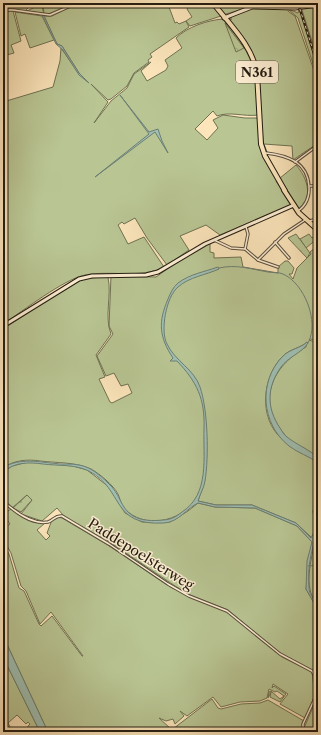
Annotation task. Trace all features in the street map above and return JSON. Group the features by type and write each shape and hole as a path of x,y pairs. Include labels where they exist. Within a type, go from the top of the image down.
{"main road":[{"name":"N361","path":"213,3 246,45 255,63 258,81 260,135 264,154 298,211 318,230"}],"street":[{"path":"3,10 50,15 77,3"},
{"path":"224,18 252,7 295,8 318,5"},
{"path":"295,162 318,145"},
{"path":"314,148 318,162"},
{"path":"264,154 274,155 295,162 305,173 310,186 306,202 298,211"},
{"path":"310,186 318,186"},
{"path":"3,326 79,279 95,275 153,274 163,270 192,251 214,240 294,205"},
{"path":"258,260 285,233 308,220 318,219"},
{"path":"245,249 248,234 246,226"},
{"path":"214,240 231,248 245,249 258,260 278,267"},
{"path":"275,242 289,258"},
{"name":"Paddepoelsterweg","path":"3,501 22,515 36,521 47,522 57,516 62,516 109,544 184,594 227,611 280,654 312,671 314,674 316,696 303,726 303,732"}],"green space":[{"path":"3,3 41,3 44,13 27,11 35,7 32,4 25,11 3,9"},
{"path":"43,3 74,3 48,14 44,13"},
{"path":"79,3 164,3 166,7 169,7 175,23 177,22 179,24 186,21 189,27 150,54 152,57 148,60 149,62 134,73 127,86 111,99 108,100 91,84 108,102 94,123 111,101 127,88 134,74 151,62 141,71 147,81 166,70 168,66 165,60 182,48 176,38 198,25 223,19 246,46 255,67 258,115 227,114 217,116 213,111 195,129 207,140 218,128 213,120 223,115 258,118 259,139 278,180 276,181 291,205 220,235 206,225 180,236 189,250 167,265 147,238 135,218 124,224 122,222 118,225 128,244 144,237 164,267 145,273 105,273 85,275 76,278 55,289 3,324 3,137 5,134 3,131 3,102 53,87 60,61 61,48 79,74 89,83 79,73 62,46 57,44 44,16 52,16"},
{"path":"189,3 211,3 221,16 190,26 186,21 192,17 187,9 190,5"},
{"path":"214,3 268,3 267,5 252,6 223,15"},
{"path":"318,6 318,60 301,7"},
{"path":"252,8 287,9 295,16 318,82 318,143 293,160 292,146 264,144 267,152 264,151 256,64 227,20 230,18 231,20 231,17"},
{"path":"299,8 318,69 318,79 298,18 288,9 298,13"},
{"path":"3,11 13,11 21,41 11,45 14,53 3,56"},
{"path":"15,12 42,16 54,40 30,48 25,34 21,36"},
{"path":"225,23 244,48 236,52"},
{"path":"267,155 280,178 296,165 303,175 306,181 308,193 304,204 299,209 266,156"},
{"path":"296,234 310,253 307,258 288,238"},
{"path":"309,234 312,238 317,234 318,238 306,248 300,239"},
{"path":"210,243 210,252 214,253 214,258 241,257 243,267 278,273 278,267 285,261 288,261 294,268 292,274 289,274 293,279 297,268 317,246 318,340 309,340 318,343 318,458 292,442 285,435 276,423 271,410 270,398 276,375 294,355 306,347 307,342 283,356 276,365 267,386 266,398 266,409 274,430 286,442 318,463 318,509 313,511 316,530 312,538 296,523 252,505 216,505 198,501 201,491 193,504 176,516 156,521 146,520 128,512 110,483 91,469 66,463 26,460 15,462 3,469 3,329 76,282 88,278 108,277 108,320 109,327 111,334 96,355 105,377 99,379 110,402 112,403 132,393 128,384 121,386 114,373 106,376 97,356 113,334 109,326 111,276 156,277 184,257"},
{"path":"28,462 73,466 87,470 109,487 125,513 142,522 170,522 198,503 215,507 255,508 297,526 312,542 306,589 318,610 318,696 314,671 280,653 228,610 190,595 108,541 71,521 57,508 42,521 21,514 32,500 27,495 12,508 3,499 3,472 12,466"},
{"path":"27,495 32,500 21,512 13,508"},
{"path":"11,509 34,521 45,523 37,530 46,540 50,536 47,533 52,520 58,517 62,518 111,547 172,588 227,612 282,657 312,672 315,697 305,718 280,704 288,694 273,684 272,688 274,686 286,694 280,702 270,697 271,692 268,698 269,692 271,691 280,699 284,696 277,691 275,692 269,689 267,698 260,701 240,702 221,707 213,697 187,716 180,711 184,716 175,724 173,719 166,721 159,718 171,729 166,732 48,732 3,636 3,543 9,554 19,588 24,591 39,624 41,626 52,616 83,656 51,612 40,624 26,591 21,586 11,553 3,539 3,529 10,524 3,514"},
{"path":"314,511 318,511 318,606 310,590 309,582 314,537 317,531"},
{"path":"3,657 40,732 23,732 30,724 28,722 26,724 17,715 8,723 13,732 3,732"},
{"path":"317,698 318,732 305,732 304,728"},
{"path":"212,699 218,708 221,709 241,704 260,703 268,700 304,721 302,732 169,732"}],"shaded area":[{"path":"42,15 44,16 57,44 62,46 79,73 89,83 79,75 63,50 56,44"},
{"path":"120,95 149,132 158,129 168,153 155,132 95,177 149,134"},
{"path":"218,267 219,269 192,278 178,287 170,298 164,323 165,338 170,350 193,375 200,387 203,397 207,434 207,459 204,484 198,501 216,505 252,505 296,523 311,538 315,530 313,510 318,509 314,512 317,529 310,559 309,591 317,604 318,610 306,589 307,561 312,542 297,526 255,508 215,507 198,503 178,518 169,522 147,522 135,519 126,513 100,479 84,469 78,467 27,463 12,466 3,472 6,466 13,463 27,461 81,465 98,474 112,487 129,513 136,518 144,520 171,519 180,514 191,504 201,485 203,474 203,408 195,384 190,376 177,361 170,361 173,358 165,343 161,322 168,299 176,285 192,275"},
{"path":"307,342 308,343 302,350 287,360 276,375 271,390 270,405 275,420 284,434 318,458 318,463 289,446 280,437 268,414 266,402 269,378 275,366 283,356"},
{"path":"3,636 48,732 40,732 3,657"}],"waterway":[{"path":"219,268 244,267 281,273 291,279 303,294 311,314 312,325 308,343"},
{"path":"317,534 318,542"},
{"path":"313,549 318,549"},
{"path":"308,566 318,565"}],"railway":[{"path":"298,3 318,66"}]}
